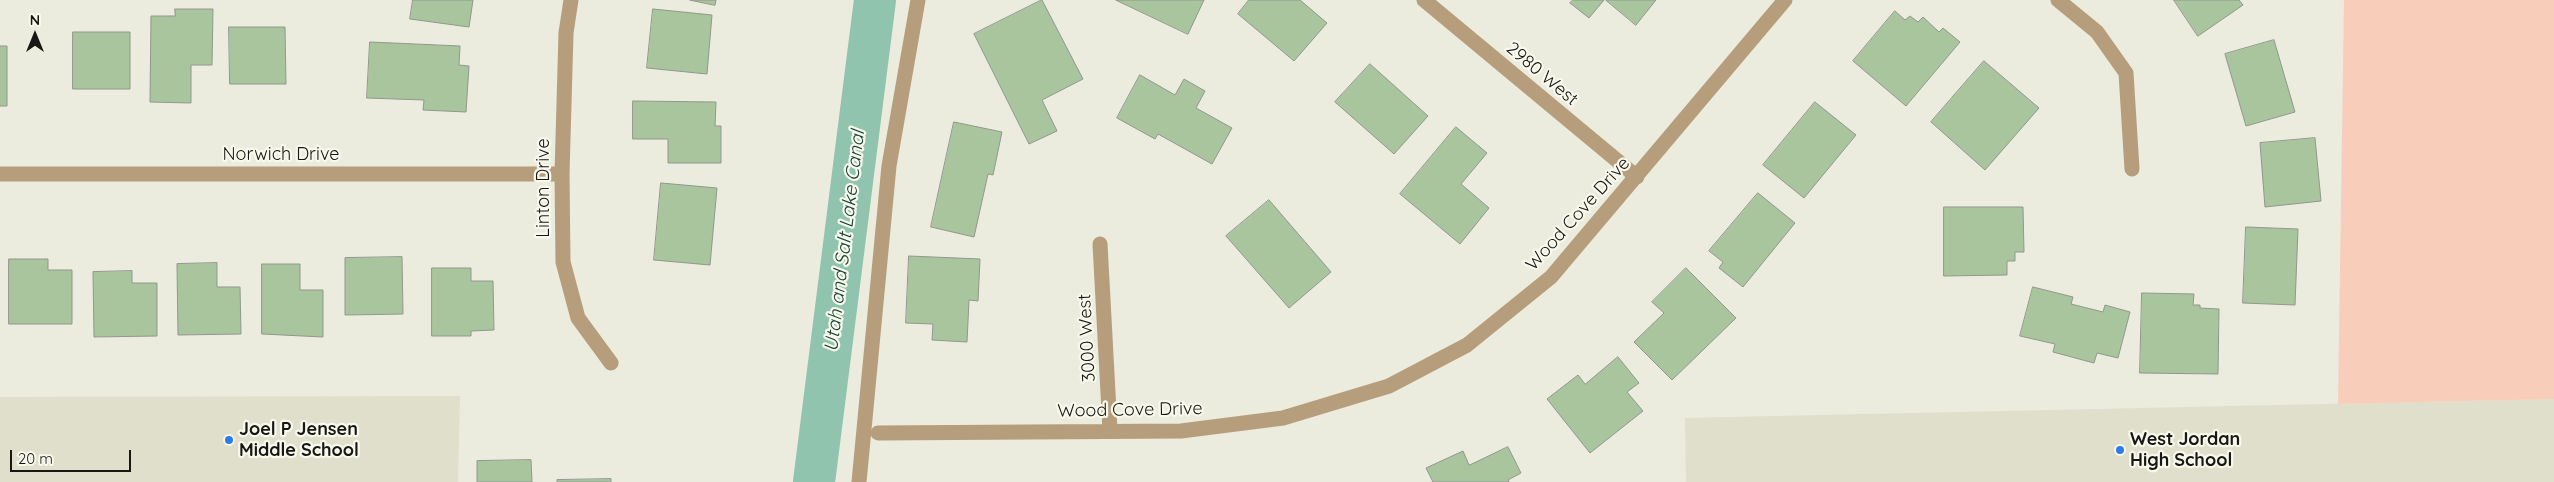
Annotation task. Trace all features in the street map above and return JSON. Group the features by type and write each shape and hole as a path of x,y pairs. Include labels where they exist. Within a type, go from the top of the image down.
{"street":[{"name":"Linton Drive","path":"571,0 566,33 562,174 563,262 578,318 611,363"},
{"path":"859,482 889,166 918,0"},
{"name":"2980 West","path":"1424,0 1636,177"},
{"name":"Wood Cove Drive","path":"878,433 1181,431 1283,418 1389,386 1467,345 1551,277 1784,0"},
{"path":"2058,0 2096,32 2126,73 2132,169"},
{"name":"Norwich Drive","path":"0,174 562,174"},
{"name":"3000 West","path":"1100,244 1110,430"}],"shaded area":[{"path":"2344,0 2554,0 2554,399 2338,404"},
{"name":"Joel P Jensen Middle School","path":"460,396 458,482 0,482 0,397"},
{"name":"West Jordan High School","path":"2554,399 2554,482 1686,482 1685,418"}],"building":[{"path":"413,0 473,0 469,27 410,19"},
{"path":"690,0 716,0 715,5"},
{"path":"1042,0 1083,79 1042,100 1057,131 1029,144 974,34"},
{"path":"1116,0 1204,0 1188,34"},
{"path":"1249,0 1300,0 1327,23 1294,61 1238,14"},
{"path":"1573,0 1604,0 1589,18 1570,3"},
{"path":"1606,0 1656,0 1636,25"},
{"path":"2174,0 2239,0 2243,5 2198,36"},
{"path":"175,9 213,9 212,65 191,65 191,103 150,102 151,16 175,16"},
{"path":"653,9 712,15 707,74 647,68"},
{"path":"1895,11 1905,20 1910,16 1918,22 1923,17 1939,32 1943,28 1960,42 1906,106 1853,61"},
{"path":"229,27 285,27 286,84 230,84"},
{"path":"73,32 130,32 130,89 73,89"},
{"path":"2274,40 2295,112 2246,126 2225,54"},
{"path":"370,42 460,46 459,65 469,66 466,112 423,110 424,100 367,98"},
{"path":"0,46 7,46 7,106 0,106"},
{"path":"1984,61 2039,108 1985,170 1931,122"},
{"path":"1370,64 1428,116 1394,154 1335,102"},
{"path":"1140,75 1175,95 1184,79 1205,91 1196,108 1232,128 1212,164 1158,134 1155,139 1117,118"},
{"path":"633,101 716,102 715,126 721,126 721,163 668,163 668,139 633,139"},
{"path":"1815,102 1856,135 1804,198 1763,165"},
{"path":"954,122 1002,132 993,175 988,174 974,237 931,227"},
{"path":"1456,127 1487,153 1461,184 1489,208 1460,244 1400,194"},
{"path":"2315,138 2321,201 2265,207 2260,143"},
{"path":"661,183 717,188 710,265 654,260"},
{"path":"1758,193 1795,223 1743,287 1719,268 1723,262 1709,251"},
{"path":"1269,200 1331,272 1289,308 1226,236"},
{"path":"1944,207 2023,207 2024,252 2015,252 2015,261 2007,261 2007,275 1944,276"},
{"path":"2246,227 2298,229 2295,305 2243,303"},
{"path":"909,256 980,259 978,301 969,300 967,342 932,340 933,324 906,323"},
{"path":"402,257 403,314 345,315 345,258"},
{"path":"9,259 48,259 48,270 72,270 72,324 9,324"},
{"path":"217,263 217,287 240,287 241,334 178,335 177,264"},
{"path":"262,264 300,264 300,290 323,290 323,337 262,334"},
{"path":"432,268 471,268 471,281 493,281 494,330 471,331 471,336 432,336"},
{"path":"1686,268 1736,318 1672,380 1634,342 1664,313 1652,302"},
{"path":"132,271 132,283 157,283 157,336 94,337 93,272"},
{"path":"2033,287 2073,297 2071,304 2103,312 2105,305 2130,312 2118,358 2097,353 2094,363 2053,352 2055,344 2020,336"},
{"path":"2142,293 2194,294 2193,305 2200,305 2200,308 2219,309 2218,374 2140,373"},
{"path":"1618,357 1639,383 1627,392 1643,411 1590,453 1547,399 1578,375 1585,384"},
{"path":"1508,447 1521,473 1508,480 1509,482 1433,482 1426,468 1463,451 1469,465"},
{"path":"531,460 532,482 477,482 477,461"},
{"path":"611,479 611,482 557,482 557,480"}],"waterway":[{"name":"Utah and Salt Lake Canal","path":"814,482 875,0"}],"place":[{"name":"Joel P Jensen Middle School","path":"229,440"},
{"name":"West Jordan High School","path":"2120,450"}]}
